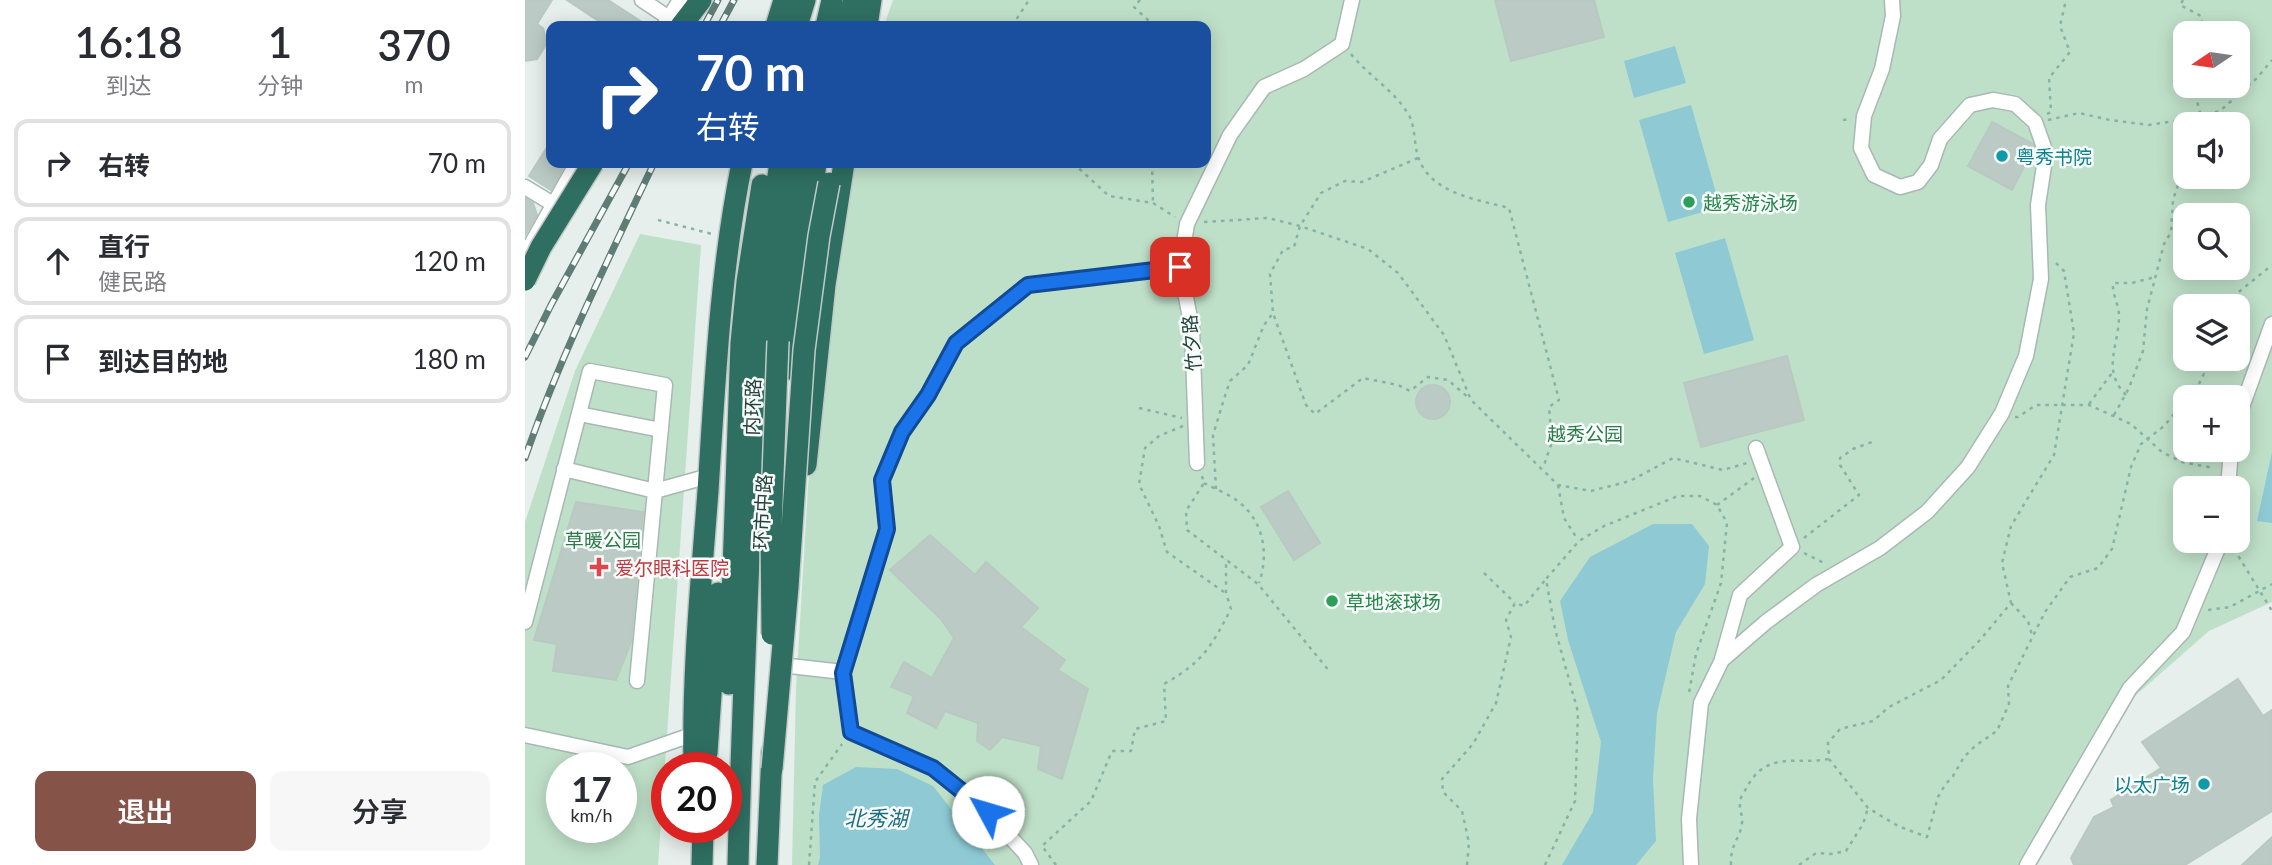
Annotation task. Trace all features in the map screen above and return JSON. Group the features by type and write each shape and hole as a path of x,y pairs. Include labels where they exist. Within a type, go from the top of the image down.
{"highway":[{"path":"674,21 701,0"},
{"path":"778,21 784,0"},
{"path":"799,21 805,0"},
{"path":"809,21 815,0"},
{"path":"827,21 832,0"},
{"path":"848,21 854,0"},
{"path":"860,21 864,0"},
{"path":"868,21 871,0"},
{"path":"525,281 541,247 590,168"},
{"path":"694,752 718,341 729,238 741,168"},
{"name":"内环路","path":"727,752 741,343 747,282 765,168"},
{"path":"738,865 741,727 757,363 765,264 779,168"},
{"name":"内环路","path":"768,865 772,769 773,460 783,268 797,168"},
{"name":"环市中路","path":"768,865 795,334 815,168"},
{"path":"778,668 797,603 812,403 831,243 843,168"},
{"path":"772,769 804,350 817,249 831,173"},
{"path":"707,752 723,516 741,343"},
{"path":"697,843 699,865"},
{"path":"699,865 701,843"},
{"path":"723,865 724,843"}],"street":[{"path":"642,0 668,21"},
{"path":"672,21 680,0"},
{"path":"1342,44 1352,0"},
{"path":"1722,660 1766,622 1839,570 1880,548 1927,512 1968,467 2002,413 2026,356 2041,279 2038,205 2046,152 2035,122 2015,104 1993,100 1970,105 1940,139 1931,166 1918,182 1900,187 1874,176 1861,148 1864,116 1882,69 1893,16 1892,0"},
{"name":"竹夕路","path":"1197,463 1192,328 1180,267 1187,224 1230,135 1263,87 1304,69 1342,44"},
{"path":"525,255 574,168"},
{"path":"525,187 552,204"},
{"path":"1031,865 1025,853 988,812 933,768 851,732 843,673 887,529 882,480 902,432 928,395 956,343 1028,285 1180,267"},
{"path":"2250,385 2272,324"},
{"path":"525,622 590,371 665,384 637,681"},
{"path":"579,414 661,430"},
{"path":"1691,865 1689,819 1701,703 1722,660 1740,595 1792,547 1760,459"},
{"path":"2229,476 2230,462"},
{"path":"565,469 655,491 709,476"},
{"path":"2027,865 2130,688 2183,632 2216,553"},
{"path":"778,668 843,673"},
{"path":"525,734 628,757 694,734"}],"path":[{"path":"1015,21 1029,0"},
{"path":"1140,0 1134,8 1149,21"},
{"path":"2035,122 2051,112 2049,78 2070,52 2060,26 2066,0"},
{"path":"2183,0 2180,5 2201,16 2202,21"},
{"path":"1342,44 1365,72 1392,91 1410,115 1418,158 1432,180 1460,195 1509,208 1559,400 1549,407 1552,442 1543,468"},
{"path":"2216,112 2257,78 2272,60"},
{"path":"2035,122 2078,113 2149,125 2173,121"},
{"path":"1418,158 1362,182 1345,181 1321,193 1300,226 1294,247 1283,250 1270,274 1273,313 1306,405 1315,414 1363,378 1398,384 1410,391 1429,377 1448,380 1558,485 1564,518 1579,541"},
{"path":"1078,168 1109,196 1153,204 1187,224 1268,218 1368,249 1398,273 1444,335 1471,400"},
{"path":"1152,168 1153,204"},
{"path":"2114,415 2126,395 2143,351 2147,309 2164,244 2171,232 2173,200 2177,189"},
{"path":"658,220 729,238"},
{"path":"2032,637 2028,621 2011,603 2002,564 2011,526 2054,454 2074,333 2064,271 2040,248"},
{"path":"2236,294 2272,265"},
{"path":"2126,395 2117,386 2112,373 2119,318 2118,303 2112,290 2113,283 2132,283 2155,277"},
{"path":"1216,489 1213,435 1224,399 1230,381 1248,365 1264,325 1273,313"},
{"path":"2089,405 2112,373"},
{"path":"2002,413 2018,417 2036,405 2089,405 2131,424 2162,452 2182,462 2229,470"},
{"path":"1139,408 1166,416 1195,420"},
{"path":"2011,603 1941,680 1889,707 1873,721 1840,729 1828,743 1829,759 1868,808 1898,826 1927,837 1938,797 1945,785 1964,757 1997,731 2009,704 2008,686 2045,612 2070,578 2098,568 2112,549 2131,467 2141,444 2173,415"},
{"path":"1195,420 1159,436 1145,448 1139,484 1159,526 1167,552 1226,593"},
{"path":"1839,570 1792,547 1859,495 1840,465 1840,458 1853,449 1872,442"},
{"path":"1558,485 1591,491 1630,481 1673,458 1723,470 1760,459"},
{"path":"1717,505 1760,459"},
{"path":"1197,463 1204,483 1239,502 1257,523 1264,548 1263,570 1258,584"},
{"path":"1204,483 1186,511 1187,530 1258,584 1330,671"},
{"path":"1484,573 1515,603 1524,606 1579,541 1604,526 1678,496 1700,496 1717,505 1727,523 1721,583 1696,654 1689,693"},
{"path":"2236,553 2272,611"},
{"path":"1056,865 1042,846 1091,801 1112,751 1131,751 1135,729 1166,721 1164,684 1194,665 1213,642 1231,609 1226,593 1226,559"},
{"path":"1545,865 1575,802 1578,712 1555,629 1546,579"},
{"path":"2191,612 2230,607 2272,584"},
{"path":"1467,865 1469,843 1462,811 1443,792 1442,779 1473,744 1496,703 1511,637 1506,620 1515,603"},
{"path":"809,865 815,782 851,732"},
{"path":"1731,865 1730,854 1742,824 1739,801 1749,782 1773,763 1792,759 1806,762 1829,759"},
{"path":"1799,865 1816,853 1831,855 1846,851 1863,824 1868,808"}],"green space":[{"name":"越秀公园","path":"893,0 2272,0 2272,602 2209,631 2135,696 2037,865 792,865 796,688 817,374 847,168 1211,168 1211,21 886,21"},
{"name":"草暖公园","path":"640,234 701,245 666,752 651,752 651,843 660,843 658,865 525,865 525,522 575,371"}],"water":[{"path":"1675,46 1686,83 1634,98 1624,61"},
{"path":"1691,105 1720,207 1668,222 1639,120"},
{"path":"1725,238 1754,340 1704,354 1675,253"},
{"path":"2272,452 2272,523 2257,521"},
{"path":"1653,524 1692,524 1709,546 1705,584 1676,632 1657,713 1653,779 1656,841 1636,865 1562,865 1593,812 1601,742 1568,640 1560,601 1590,557"},
{"name":"北秀湖","path":"856,767 897,769 933,786 995,865 818,865 819,815 823,785"}],"building":[{"path":"525,0 552,0 537,24 543,28 546,45 537,59 525,61"},
{"path":"567,0 608,0 640,21 598,21"},
{"path":"1495,0 1594,0 1604,37 1511,61"},
{"name":"粤秀书院","path":"1992,122 2033,144 2034,148 2012,190 1968,166"},
{"path":"546,149 546,168 563,168 551,190 529,176"},
{"path":"525,198 533,203 537,215 525,235"},
{"path":"1787,356 1804,420 1701,447 1684,383"},
{"path":"1433,385 1445,390 1450,402 1445,414 1433,419 1421,414 1416,402 1421,390"},
{"path":"1288,491 1320,543 1294,560 1261,507"},
{"name":"爱尔眼科医院","path":"576,502 643,512 631,642 616,680 553,671 557,644 534,640"},
{"path":"930,535 975,575 986,562 1038,608 1021,627 1065,660 1058,670 1088,689 1062,779 1038,769 1041,746 1002,737 990,750 977,741 978,723 945,711 936,728 907,713 914,696 891,687 904,662 932,678 954,638 941,619 890,570"},
{"name":"以太广场","path":"2238,679 2263,716 2272,710 2272,811 2185,865 2074,865 2071,858 2094,817 2114,807 2111,800 2161,768 2142,742"},
{"path":"2272,837 2272,865 2242,865"}],"railway":[{"path":"707,21 718,0"},
{"path":"723,21 734,0"},
{"path":"525,357 626,168"},
{"path":"525,458 569,345 652,168"}],"place":[{"name":"粤秀书院","path":"2002,156"},
{"name":"越秀游泳场","path":"1689,202"},
{"name":"爱尔眼科医院","path":"599,567"},
{"name":"草地滚球场","path":"1332,601"},
{"name":"以太广场","path":"2204,784"}],"route":[{"path":"988,812 933,768 851,732 843,673 887,529 882,480 902,432 928,395 956,343 1028,285 1180,267"}]}
